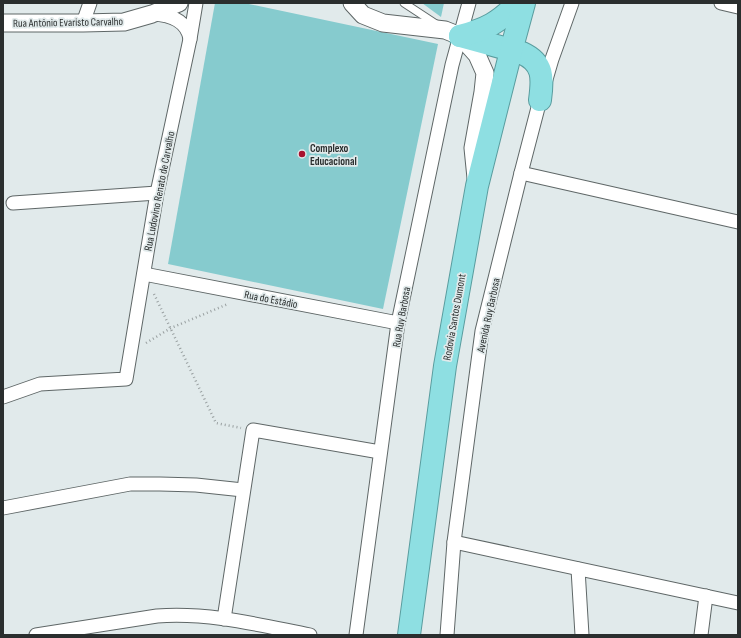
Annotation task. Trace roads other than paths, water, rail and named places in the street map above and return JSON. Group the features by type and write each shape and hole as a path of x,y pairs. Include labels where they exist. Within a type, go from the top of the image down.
{"highway":[{"path":"452,33 487,28 504,17 518,3"},
{"name":"Rodovia Santos Dumont","path":"408,635 445,366 478,186 524,3"},
{"path":"452,33 522,53 536,62 542,81 540,100"}],"street":[{"path":"83,23 90,3"},
{"name":"Rua Antônio Evaristo Carvalho","path":"3,23 124,22 152,14 179,3"},
{"name":"Rua Ludovino Renato de Carvalho","path":"3,396 40,384 126,379 157,193 190,39 196,3"},
{"path":"352,3 363,15 383,23 452,33 477,56 485,73 473,148 478,186"},
{"name":"Rua Ruy Barbosa","path":"356,635 398,323 452,65 452,33 469,3"},
{"name":"Avenida Ruy Barbosa","path":"447,635 454,542 482,331 540,100 552,59 572,3"},
{"path":"721,3 738,7"},
{"path":"152,14 164,14 180,21 188,30 190,39"},
{"path":"521,173 738,222"},
{"path":"13,203 157,193"},
{"name":"Rua do Estádio","path":"144,274 398,323"},
{"path":"224,619 253,430 380,452"},
{"path":"3,508 130,484 196,485 243,490"},
{"path":"454,542 738,603"},
{"path":"578,569 582,635"},
{"path":"701,635 706,596"},
{"path":"36,635 168,615 200,615 310,635"}],"lane":[{"path":"404,3 452,33"}],"place":[{"name":"Complexo Educacional","path":"302,154"}]}
